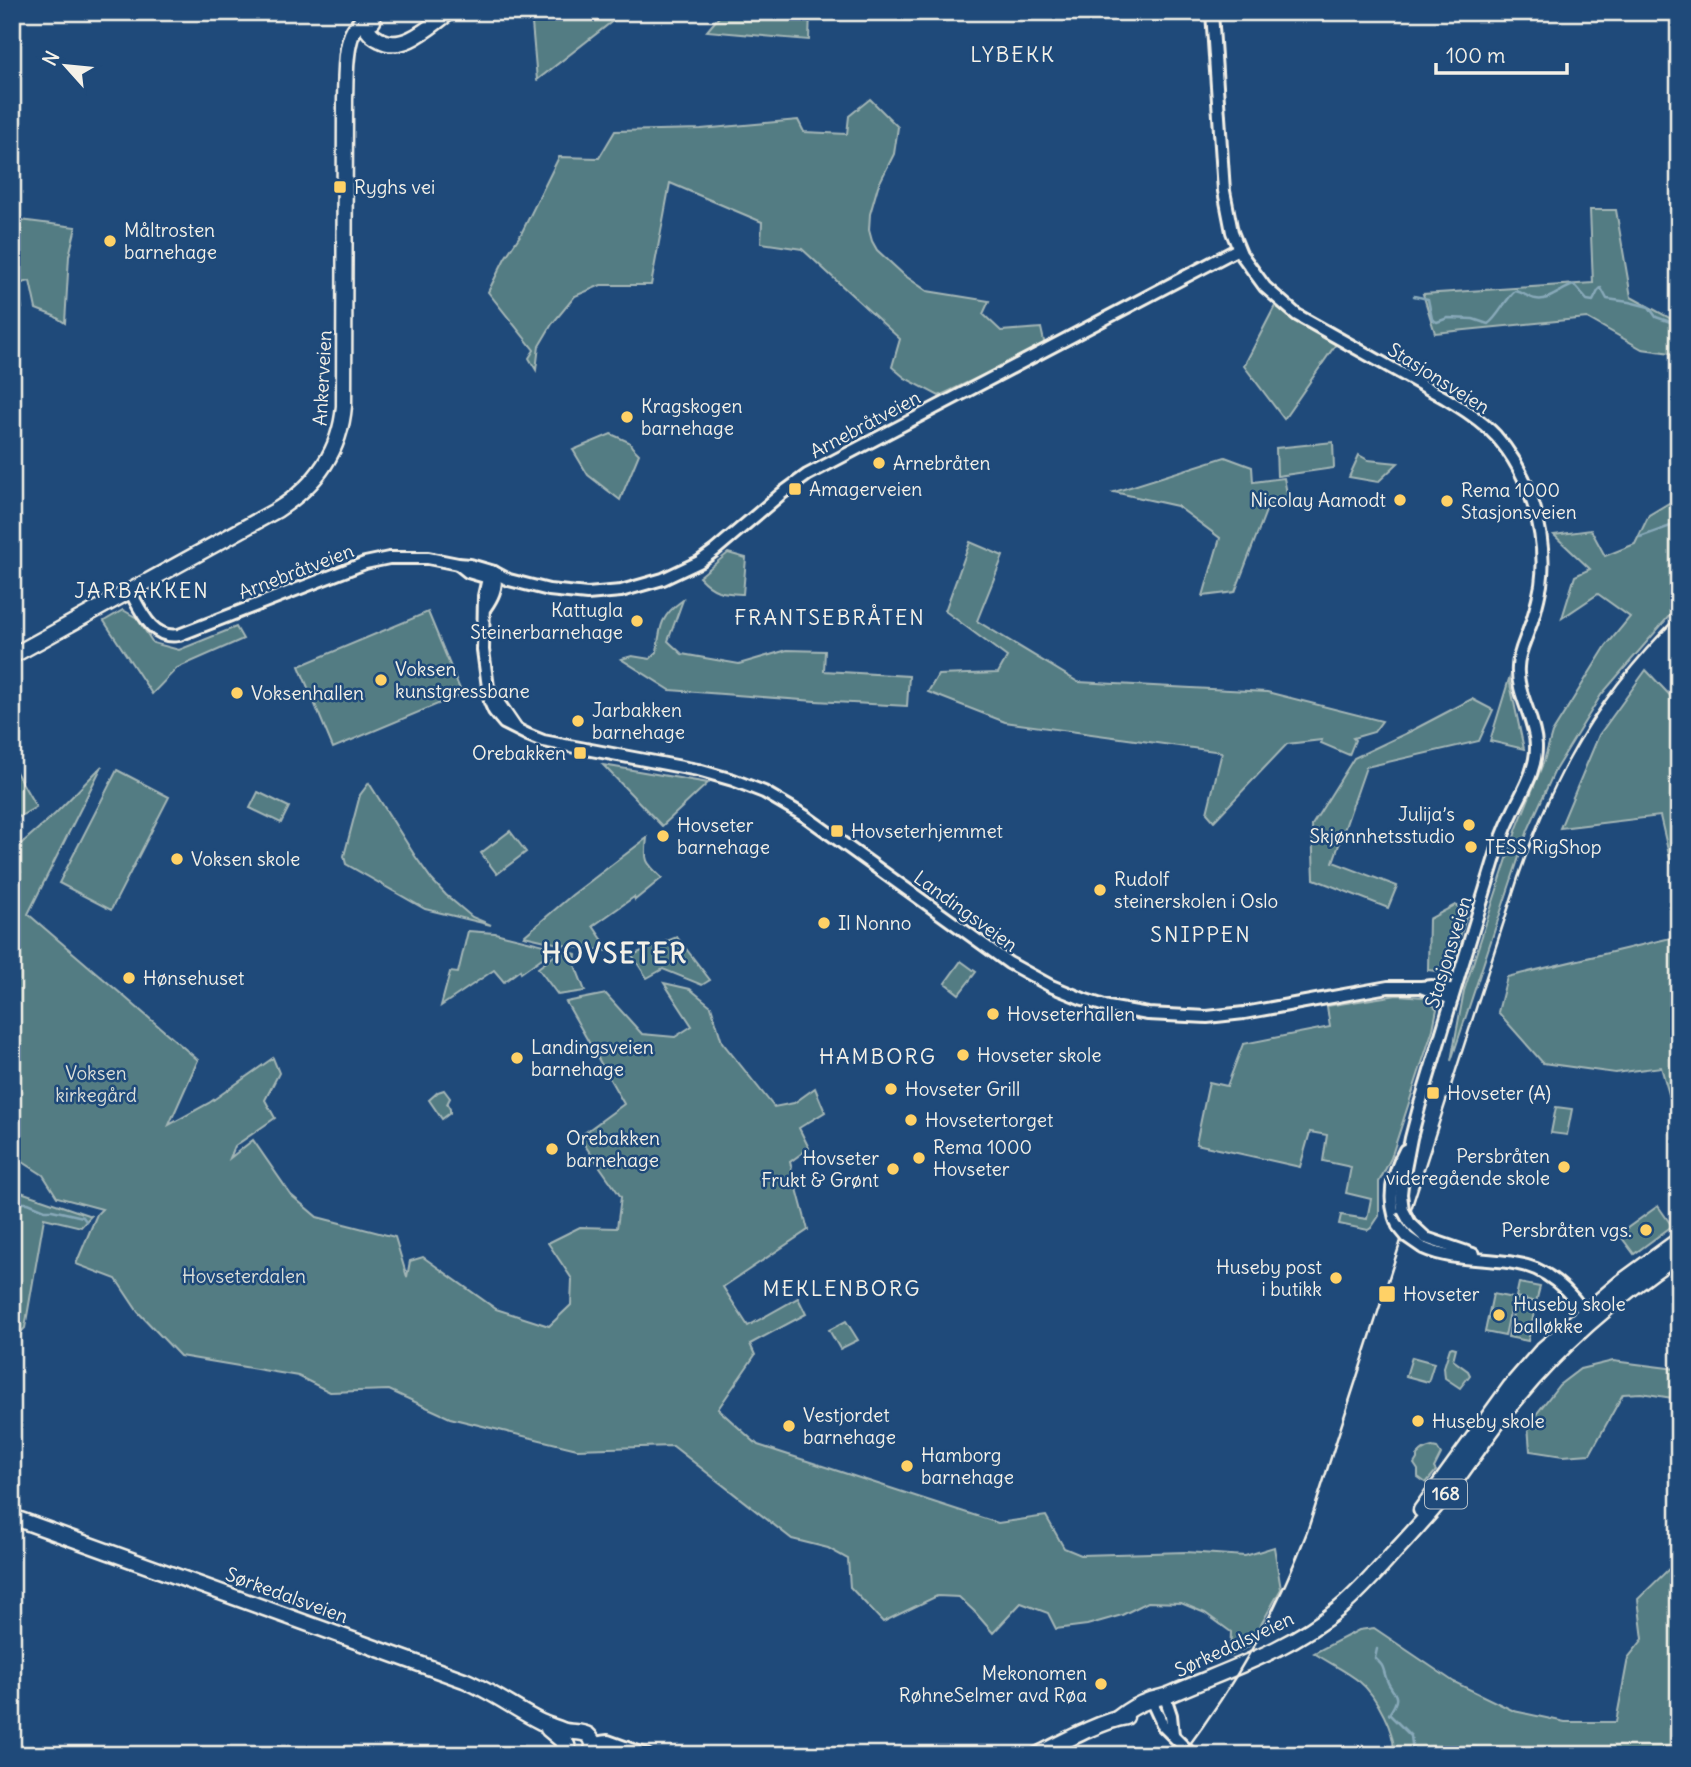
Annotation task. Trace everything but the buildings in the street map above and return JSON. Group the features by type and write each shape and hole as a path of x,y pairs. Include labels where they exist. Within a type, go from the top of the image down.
{"main road":[{"path":"367,19 382,30 407,40 424,32 450,12"},
{"name":"Ankerveien","path":"12,656 292,500 316,478 335,446 344,406 345,99 349,47 367,19"},
{"name":"Sørkedalsveien","path":"1589,1320 1620,1283 1679,1240"},
{"name":"Sørkedalsveien","path":"1037,1755 1118,1718 1130,1717 1156,1701 1251,1661 1312,1629 1339,1609 1380,1569 1510,1387 1543,1349 1589,1320 1679,1254"},
{"name":"Sørkedalsveien","path":"12,1517 464,1680 494,1694 542,1723 570,1745 581,1732 587,1734 591,1751"}],"street":[{"name":"Stasjonsveien","path":"1212,12 1224,191 1238,249 1265,287 1297,315 1445,398 1482,423 1501,443 1518,468 1538,521 1542,548 1541,586 1517,667 1520,689 1534,731 1536,755 1531,774 1493,864 1411,1138 1401,1194 1403,1218"},
{"name":"Arnebråtveien","path":"130,591 155,630 166,636 174,636 373,561 389,558 437,559 458,564 468,572 559,592 604,593 640,586 683,571 714,551 807,475 1238,249"},
{"name":"Landingsveien","path":"493,577 484,596 483,650 486,676 489,689 516,728 543,741 698,770 764,792 819,825 1009,963 1051,986 1121,1010 1207,1017 1244,1013 1388,987 1432,986 1453,994"},
{"name":"Stasjonsveien","path":"1403,1218 1391,1206 1391,1190 1398,1165 1411,1138"},
{"path":"1403,1218 1425,1243 1543,1273 1565,1289 1589,1320"},
{"path":"1156,1701 1171,1715 1173,1735 1192,1755"},
{"path":"591,1751 608,1741 647,1755"}],"green space":[{"path":"531,12 618,12 619,16 537,80"},
{"path":"723,12 810,12 809,40 707,31"},
{"path":"870,99 898,127 894,154 878,186 870,214 869,230 877,250 904,275 927,291 989,301 983,314 1001,331 1041,328 1045,346 939,396 905,378 892,367 900,339 802,249 761,243 762,222 670,183 651,285 601,285 575,296 552,324 539,346 536,370 529,358 534,350 488,292 521,234 559,157 599,158 615,131 701,129 798,120 804,132 847,134 849,116"},
{"path":"1590,210 1616,210 1631,297 1679,323 1679,354 1642,349 1587,318 1435,333 1423,294 1593,283"},
{"path":"12,219 76,227 69,256 65,323 36,309 30,281 18,284 22,308 12,309"},
{"path":"1275,306 1336,344 1284,419 1244,366"},
{"path":"611,434 629,442 639,454 620,500 588,475 573,450"},
{"path":"1333,442 1334,468 1277,476 1276,448"},
{"path":"1359,455 1368,460 1398,463 1378,482 1349,477"},
{"path":"1225,457 1252,467 1253,482 1284,478 1288,498 1272,503 1266,511 1235,592 1203,596 1220,538 1177,506 1114,492"},
{"path":"1679,497 1679,607 1601,695 1555,770 1528,830 1451,1061 1464,991 1517,828 1544,761 1552,733 1606,646 1630,617 1598,594 1562,618 1575,576 1590,569 1554,535 1591,530 1605,556 1635,544 1649,515"},
{"path":"970,542 1003,556 977,621 1078,682 1267,692 1382,721 1374,732 1353,738 1355,740 1349,755 1321,743 1322,740 1287,744 1214,821 1207,813 1222,752 1005,722 928,692 938,675 998,673 1007,657 945,611"},
{"path":"728,553 746,558 743,594 719,591 699,577"},
{"path":"683,600 668,641 682,654 739,664 787,650 825,651 824,671 909,676 907,706 670,690 621,659 632,656 650,659 657,652 660,629 665,617"},
{"path":"123,610 137,618 153,643 179,650 236,627 243,639 177,668 152,694 104,621"},
{"name":"Voksen kunstgressbane","path":"428,612 462,694 333,748 299,666"},
{"path":"1646,670 1679,705 1679,861 1671,863 1660,816 1560,828 1599,735"},
{"path":"1509,679 1524,749 1490,741"},
{"path":"1472,699 1493,710 1479,741 1366,767 1333,862 1397,886 1388,908 1314,879 1312,825 1354,758"},
{"path":"12,765 36,807 12,821"},
{"path":"603,765 708,783 662,826"},
{"path":"102,766 28,914 198,1060 169,1125 209,1103 273,1058 279,1073 265,1100 275,1118 235,1146 230,1158 253,1140 291,1195 317,1217 395,1237 407,1277 410,1261 423,1257 496,1309 549,1326 571,1305 572,1279 548,1243 580,1227 617,1228 621,1197 579,1137 624,1104 566,1002 606,994 642,1034 675,1037 692,1026 664,983 690,989 711,1006 722,1042 774,1107 794,1103 815,1088 825,1112 799,1128 809,1148 790,1162 808,1230 723,1287 748,1326 798,1298 806,1314 750,1344 755,1355 718,1409 758,1445 998,1523 1046,1516 1064,1548 1081,1555 1186,1552 1245,1556 1274,1547 1281,1589 1249,1646 1230,1656 1231,1632 1205,1613 1181,1603 1148,1602 1122,1615 1087,1625 1056,1629 1048,1613 1021,1603 993,1633 959,1597 937,1596 883,1622 850,1587 848,1559 828,1548 792,1539 673,1446 577,1449 450,1418 389,1390 330,1392 298,1376 180,1356 138,1312 116,1279 76,1264 97,1214 102,1209 57,1197 43,1175 12,1155 12,874 21,872 15,849 55,814"},
{"path":"117,770 169,797 111,910 59,883"},
{"path":"369,783 432,880 472,917 491,925 425,909 346,864 344,856 360,795"},
{"path":"258,792 289,807 281,823 250,808"},
{"path":"510,831 526,852 497,874 481,853"},
{"path":"647,838 647,861 662,878 635,900 634,897 593,926 610,951 572,947 524,936 572,895"},
{"path":"1455,905 1468,911 1449,972 1428,970 1429,919"},
{"path":"468,931 495,933 556,948 504,982 494,970 441,1006 450,972 458,973"},
{"path":"1679,936 1679,1122 1661,1067 1615,1073 1543,1063 1498,1012 1507,977"},
{"path":"677,937 710,980 702,985 663,969 647,978 632,955"},
{"path":"562,950 576,954 575,965 585,991 558,995 538,968"},
{"path":"961,961 976,972 959,994 945,983"},
{"path":"1397,995 1424,997 1437,1009 1391,1158 1379,1182 1379,1216 1371,1228 1368,1230 1339,1224 1341,1215 1367,1219 1371,1199 1346,1193 1351,1167 1323,1161 1327,1135 1310,1132 1300,1167 1196,1144 1209,1082 1227,1086 1243,1044 1330,1027 1327,1006"},
{"path":"444,1090 450,1098 447,1104 450,1113 442,1119 429,1100"},
{"path":"1556,1107 1572,1109 1567,1135 1551,1133"},
{"path":"12,1189 91,1216 81,1227 44,1218 25,1328 12,1341"},
{"name":"Persbråten vgs.","path":"1658,1206 1672,1226 1634,1254 1619,1234"},
{"path":"1519,1283 1540,1287 1536,1302 1516,1297"},
{"name":"Huseby skole balløkke","path":"1493,1294 1513,1298 1505,1336 1485,1332"},
{"path":"1516,1299 1536,1303 1528,1341 1508,1337"},
{"path":"846,1321 858,1340 840,1349 829,1330"},
{"path":"1452,1347 1456,1348 1453,1360 1470,1375 1460,1388 1445,1378 1444,1367"},
{"path":"1412,1357 1434,1363 1428,1382 1406,1376"},
{"path":"1613,1361 1676,1369 1679,1371 1679,1399 1641,1393 1623,1394 1590,1454 1563,1456 1530,1451 1528,1425 1559,1385 1580,1369"},
{"path":"1432,1447 1437,1448 1441,1454 1434,1468 1436,1471 1426,1483 1418,1477 1414,1464 1420,1453"},
{"path":"1678,1560 1679,1755 1393,1755 1394,1747 1389,1727 1366,1688 1355,1678 1314,1653 1359,1630 1374,1628 1454,1682 1514,1711 1565,1722 1616,1722 1628,1658 1643,1639 1638,1599"}],"waterway":[{"path":"1414,296 1428,299 1432,319 1437,322 1448,318 1473,319 1488,324 1515,291 1541,299 1574,285 1587,300 1593,301 1601,288 1607,299 1649,307 1656,317 1679,325"},
{"path":"1640,537 1679,523"},
{"path":"12,1202 28,1203 45,1210 83,1217 86,1221"},
{"path":"1377,1649 1375,1658 1383,1667 1396,1698 1389,1714 1411,1736 1413,1752 1425,1754 1451,1750"},
{"path":"1463,1748 1475,1747 1500,1755"}],"railway":[{"path":"1182,1755 1253,1648 1282,1592 1307,1532 1518,878 1547,803 1561,773 1605,702 1633,665 1679,615"}],"place":[{"name":"Ryghs vei","path":"340,187"},
{"name":"Måltrosten barnehage","path":"110,241"},
{"name":"Kragskogen barnehage","path":"627,417"},
{"name":"Arnebråten","path":"879,463"},
{"name":"Amagerveien","path":"795,489"},
{"name":"Nicolay Aamodt","path":"1400,500"},
{"name":"Rema 1000 Stasjonsveien","path":"1447,501"},
{"name":"Kattugla Steinerbarnehage","path":"637,621"},
{"name":"Voksen kunstgressbane","path":"381,680"},
{"name":"Voksenhallen","path":"237,693"},
{"name":"Jarbakken barnehage","path":"578,721"},
{"name":"Orebakken","path":"580,753"},
{"name":"Julija’s Skjønnhetsstudio","path":"1469,825"},
{"name":"Hovseterhjemmet","path":"837,831"},
{"name":"Hovseter barnehage","path":"663,836"},
{"name":"TESS RigShop","path":"1471,847"},
{"name":"Voksen skole","path":"177,859"},
{"name":"Rudolf steinerskolen i Oslo","path":"1100,890"},
{"name":"Il Nonno","path":"824,923"},
{"name":"Hønsehuset","path":"129,978"},
{"name":"Hovseterhallen","path":"993,1014"},
{"name":"Hovseter skole","path":"963,1055"},
{"name":"Landingsveien barnehage","path":"517,1058"},
{"name":"Hovseter Grill","path":"891,1089"},
{"name":"Hovseter (A)","path":"1433,1093"},
{"name":"Hovsetertorget","path":"911,1120"},
{"name":"Orebakken barnehage","path":"552,1149"},
{"name":"Rema 1000 Hovseter","path":"919,1158"},
{"name":"Persbråten videregående skole","path":"1564,1167"},
{"name":"Hovseter Frukt & Grønt","path":"893,1169"},
{"name":"Persbråten vgs.","path":"1646,1230"},
{"name":"Huseby post i butikk","path":"1336,1278"},
{"name":"Hovseter","path":"1387,1294"},
{"name":"Huseby skole balløkke","path":"1499,1315"},
{"name":"Huseby skole","path":"1418,1421"},
{"name":"Vestjordet barnehage","path":"789,1426"},
{"name":"Hamborg barnehage","path":"907,1466"},
{"name":"Mekonomen RøhneSelmer avd Røa","path":"1101,1684"}],"district":[{"name":"LYBEKK","path":"1013,55"},
{"name":"JARBAKKEN","path":"142,591"},
{"name":"FRANTSEBRÅTEN","path":"830,618"},
{"name":"SNIPPEN","path":"1201,935"},
{"name":"HOVSETER","path":"615,954"},
{"name":"HAMBORG","path":"878,1057"},
{"name":"MEKLENBORG","path":"842,1289"}],"park label":[{"name":"Voksen kirkegård","path":"96,1084"},
{"name":"Hovseterdalen","path":"244,1276"}]}
